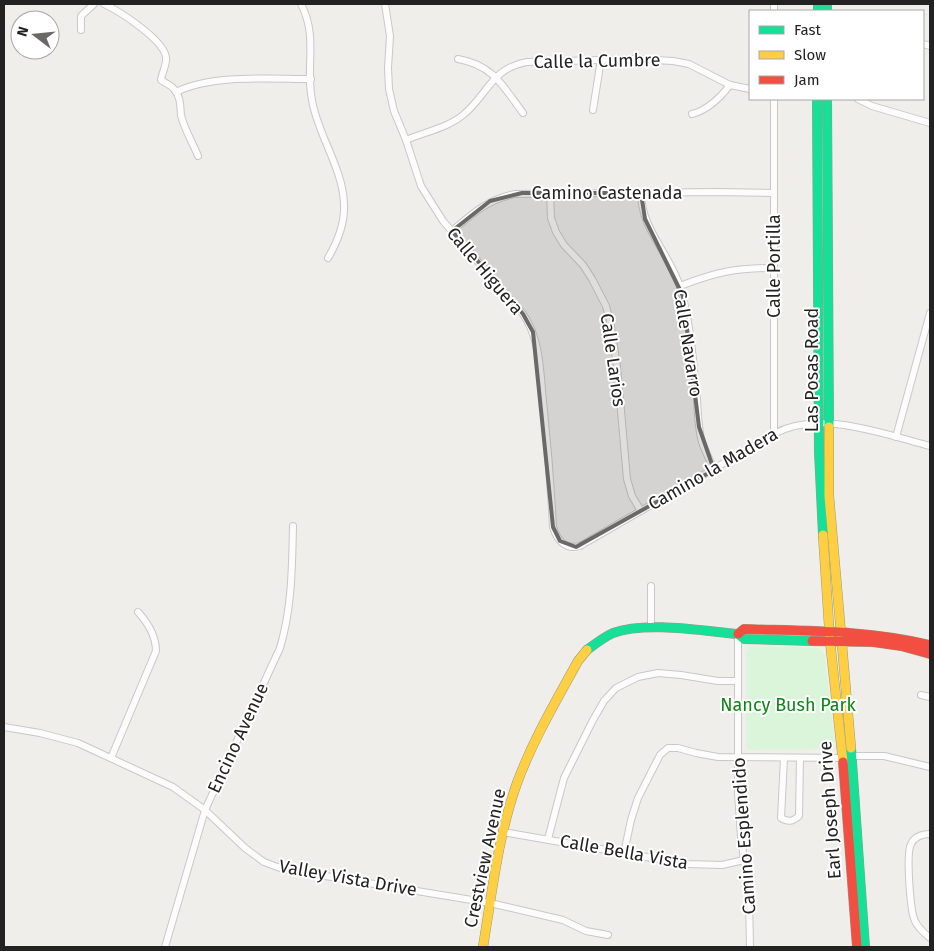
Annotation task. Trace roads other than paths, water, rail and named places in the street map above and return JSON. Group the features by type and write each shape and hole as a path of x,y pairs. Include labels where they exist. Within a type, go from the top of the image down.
{"main road":[{"name":"Las Posas Road","path":"817,100 824,424 842,636"},
{"name":"Las Posas Road","path":"827,100 822,532 829,636"},
{"name":"Crestview Avenue","path":"483,947 503,832 526,758 563,685 578,660 594,644 614,633 635,628 651,627 738,634 744,639 842,636"},
{"path":"842,636 892,635 930,645"},
{"name":"Earl Joseph Drive","path":"829,636 848,757 865,947"},
{"name":"Earl Joseph Drive","path":"842,636 857,947"},
{"path":"842,636 883,642 930,654"}],"street":[{"path":"81,30 81,16 94,4"},
{"path":"104,4 154,38 160,45 166,59 161,80 170,85 176,92 183,123 193,141 198,156"},
{"path":"300,4 307,17 311,32 312,104 344,196 342,230 328,258"},
{"name":"Calle Higuera","path":"385,4 390,36 389,89 394,111 421,186 436,212 523,314 533,332 538,354 550,471 553,527 557,538 564,544"},
{"path":"593,110 601,59"},
{"name":"Calle la Cumbre","path":"406,140 457,120 496,78 511,66 527,62 660,59 682,62 730,85 749,89"},
{"path":"458,60 484,67 496,78 523,113"},
{"path":"176,92 197,84 220,80 311,80"},
{"path":"692,114 700,112 716,101 730,85"},
{"name":"Calle Portilla","path":"774,100 774,434"},
{"path":"860,100 872,106 930,123"},
{"name":"Calle Larios","path":"550,193 551,218 556,232 564,245 592,279 606,306 617,366 627,479 632,496 641,511"},
{"name":"Calle Navarro","path":"641,193 645,219 672,267 686,308 701,440 714,470"},
{"name":"Camino Castenada","path":"452,231 476,211 498,198 515,194 774,193"},
{"path":"680,286 724,271 774,268"},
{"path":"896,437 930,318"},
{"name":"Camino la Madera","path":"564,544 573,547 580,546 774,434 793,425 824,424 858,428 930,446"},
{"name":"Encino Avenue","path":"165,947 205,810 280,648 291,597 292,526"},
{"path":"651,586 651,627"},
{"path":"110,758 156,651 154,636 138,612"},
{"name":"Camino Esplendido","path":"738,634 739,813 749,898 750,947"},
{"path":"548,840 564,778 593,720 604,701 616,688 638,677 658,673 718,681 738,681"},
{"path":"921,695 930,697"},
{"name":"Valley Vista Drive","path":"4,727 40,732 66,739 173,787 205,810 264,862 283,869 490,903 563,920 586,931 608,934"},
{"path":"624,853 634,806 660,755 663,751 673,747 705,755 738,757 884,756 930,767"},
{"path":"784,758 781,818 787,822 793,821 799,816 800,758"},
{"name":"Calle Bella Vista","path":"503,832 706,866 722,865 744,860"},
{"path":"930,834 922,835 913,840 909,846 908,854 912,912 917,925 930,938"}],"park label":[{"name":"Nancy Bush Park","path":"788,705"}]}
